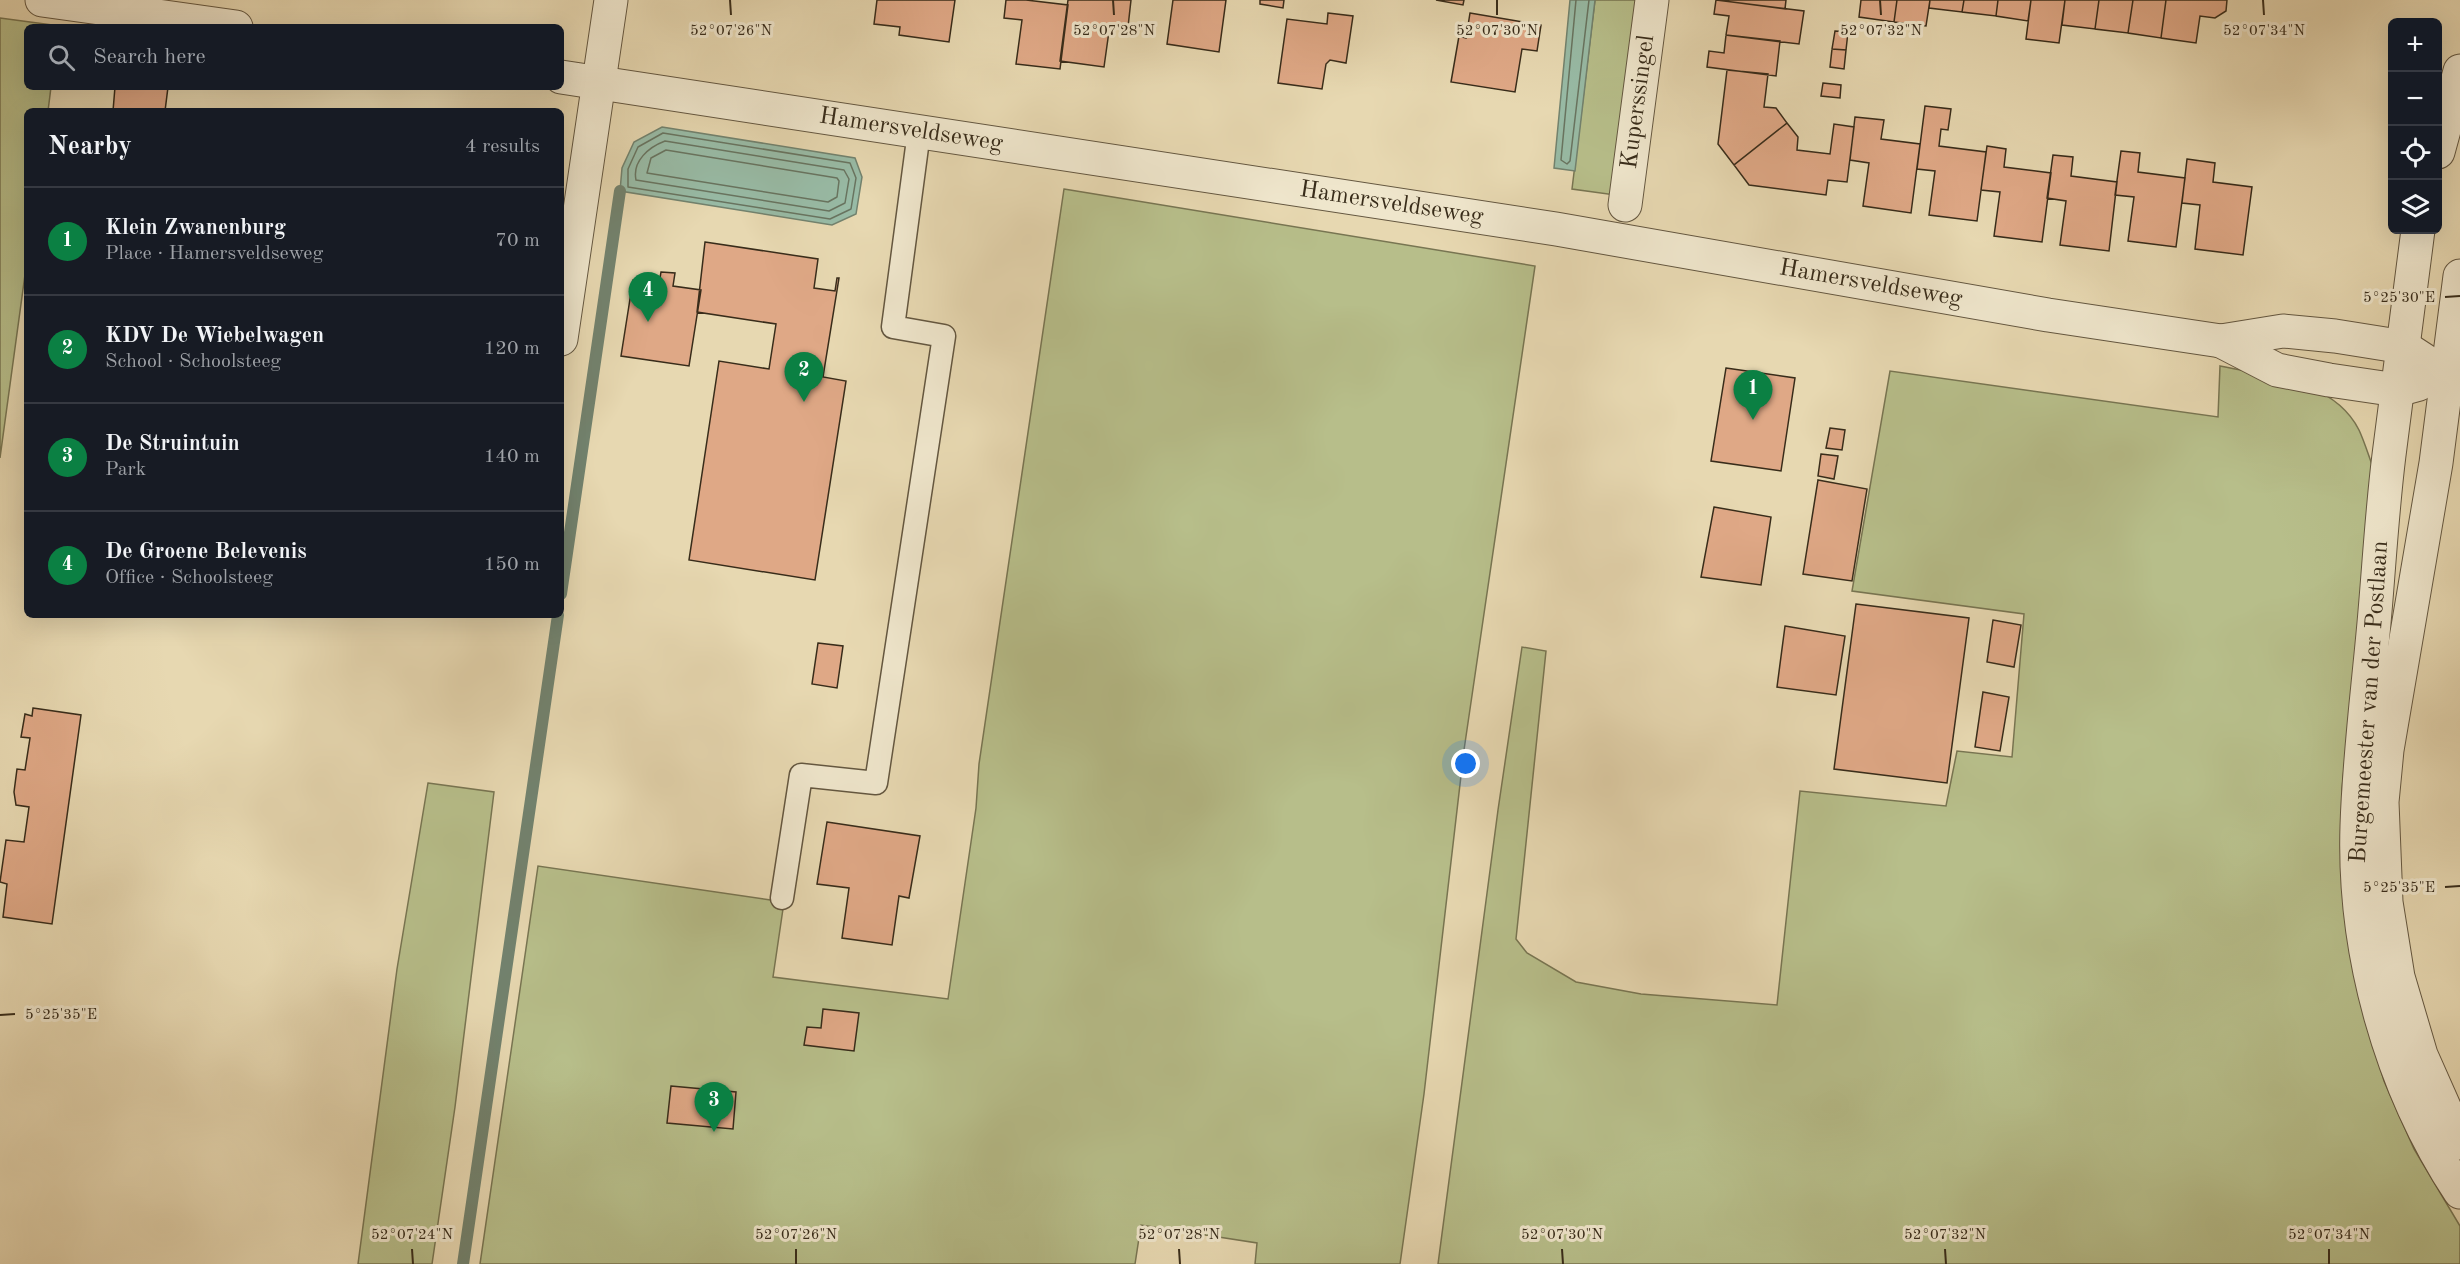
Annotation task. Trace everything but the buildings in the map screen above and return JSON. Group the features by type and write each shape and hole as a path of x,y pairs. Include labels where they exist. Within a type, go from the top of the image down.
{"street":[{"path":"42,0 214,24"},
{"path":"564,318 610,0"},
{"name":"Kuperssingel","path":"1625,205 1652,0"},
{"path":"2442,137 2460,71"},
{"name":"Hamersveldseweg","path":"564,77 1578,232 2036,313 2221,341 2283,332 2335,336 2404,347 2453,376"},
{"name":"Burgemeester van der Postlaan","path":"2418,234 2389,458 2358,799 2359,890 2368,957 2391,1047 2422,1124 2460,1192"},
{"name":"Burgemeester van der Postlaan","path":"2460,276 2453,376 2387,750 2382,830 2391,941 2408,1016 2433,1088 2460,1143"},
{"name":"Hamersveldseweg","path":"2221,341 2277,370 2329,380 2397,390 2453,376"}],"lane":[{"path":"782,898 801,775 876,783 945,336 893,327 919,132"}],"shaded area":[{"path":"1595,0 1639,0 1615,195 1572,189"},
{"path":"0,18 45,24 24,24 24,90 51,90 48,108 24,108 24,282 0,458"},
{"path":"1064,189 1535,266 1464,750 1424,1094 1400,1264 1255,1264 1257,1243 1141,1225 1135,1264 480,1264 538,866 784,902 773,977 948,999 976,808 979,764"},
{"path":"2220,366 2298,383 2317,390 2333,400 2348,413 2359,430 2374,470 2342,789 2358,990 2384,1081 2414,1149 2460,1226 2460,1264 1438,1264 1522,647 1546,651 1516,939 1527,953 1576,982 1641,994 1777,1005 1800,791 1946,806 1957,751 2012,757 2024,614 1852,591 1890,371 2218,417"},
{"path":"428,783 494,792 455,1107 432,1264 358,1264 397,969"}],"water":[{"path":"1570,0 1595,0 1575,171 1554,168"},
{"path":"662,127 855,158 862,177 856,214 832,225 620,191 622,168 634,142"}],"waterway":[{"path":"564,574 620,191"},
{"path":"463,1264 558,618"}],"place":[{"name":"De Groene Belevenis","path":"648,322"},
{"name":"KDV De Wiebelwagen","path":"804,402"},
{"name":"Klein Zwanenburg","path":"1753,420"},
{"name":"De Struintuin","path":"714,1132"}]}
